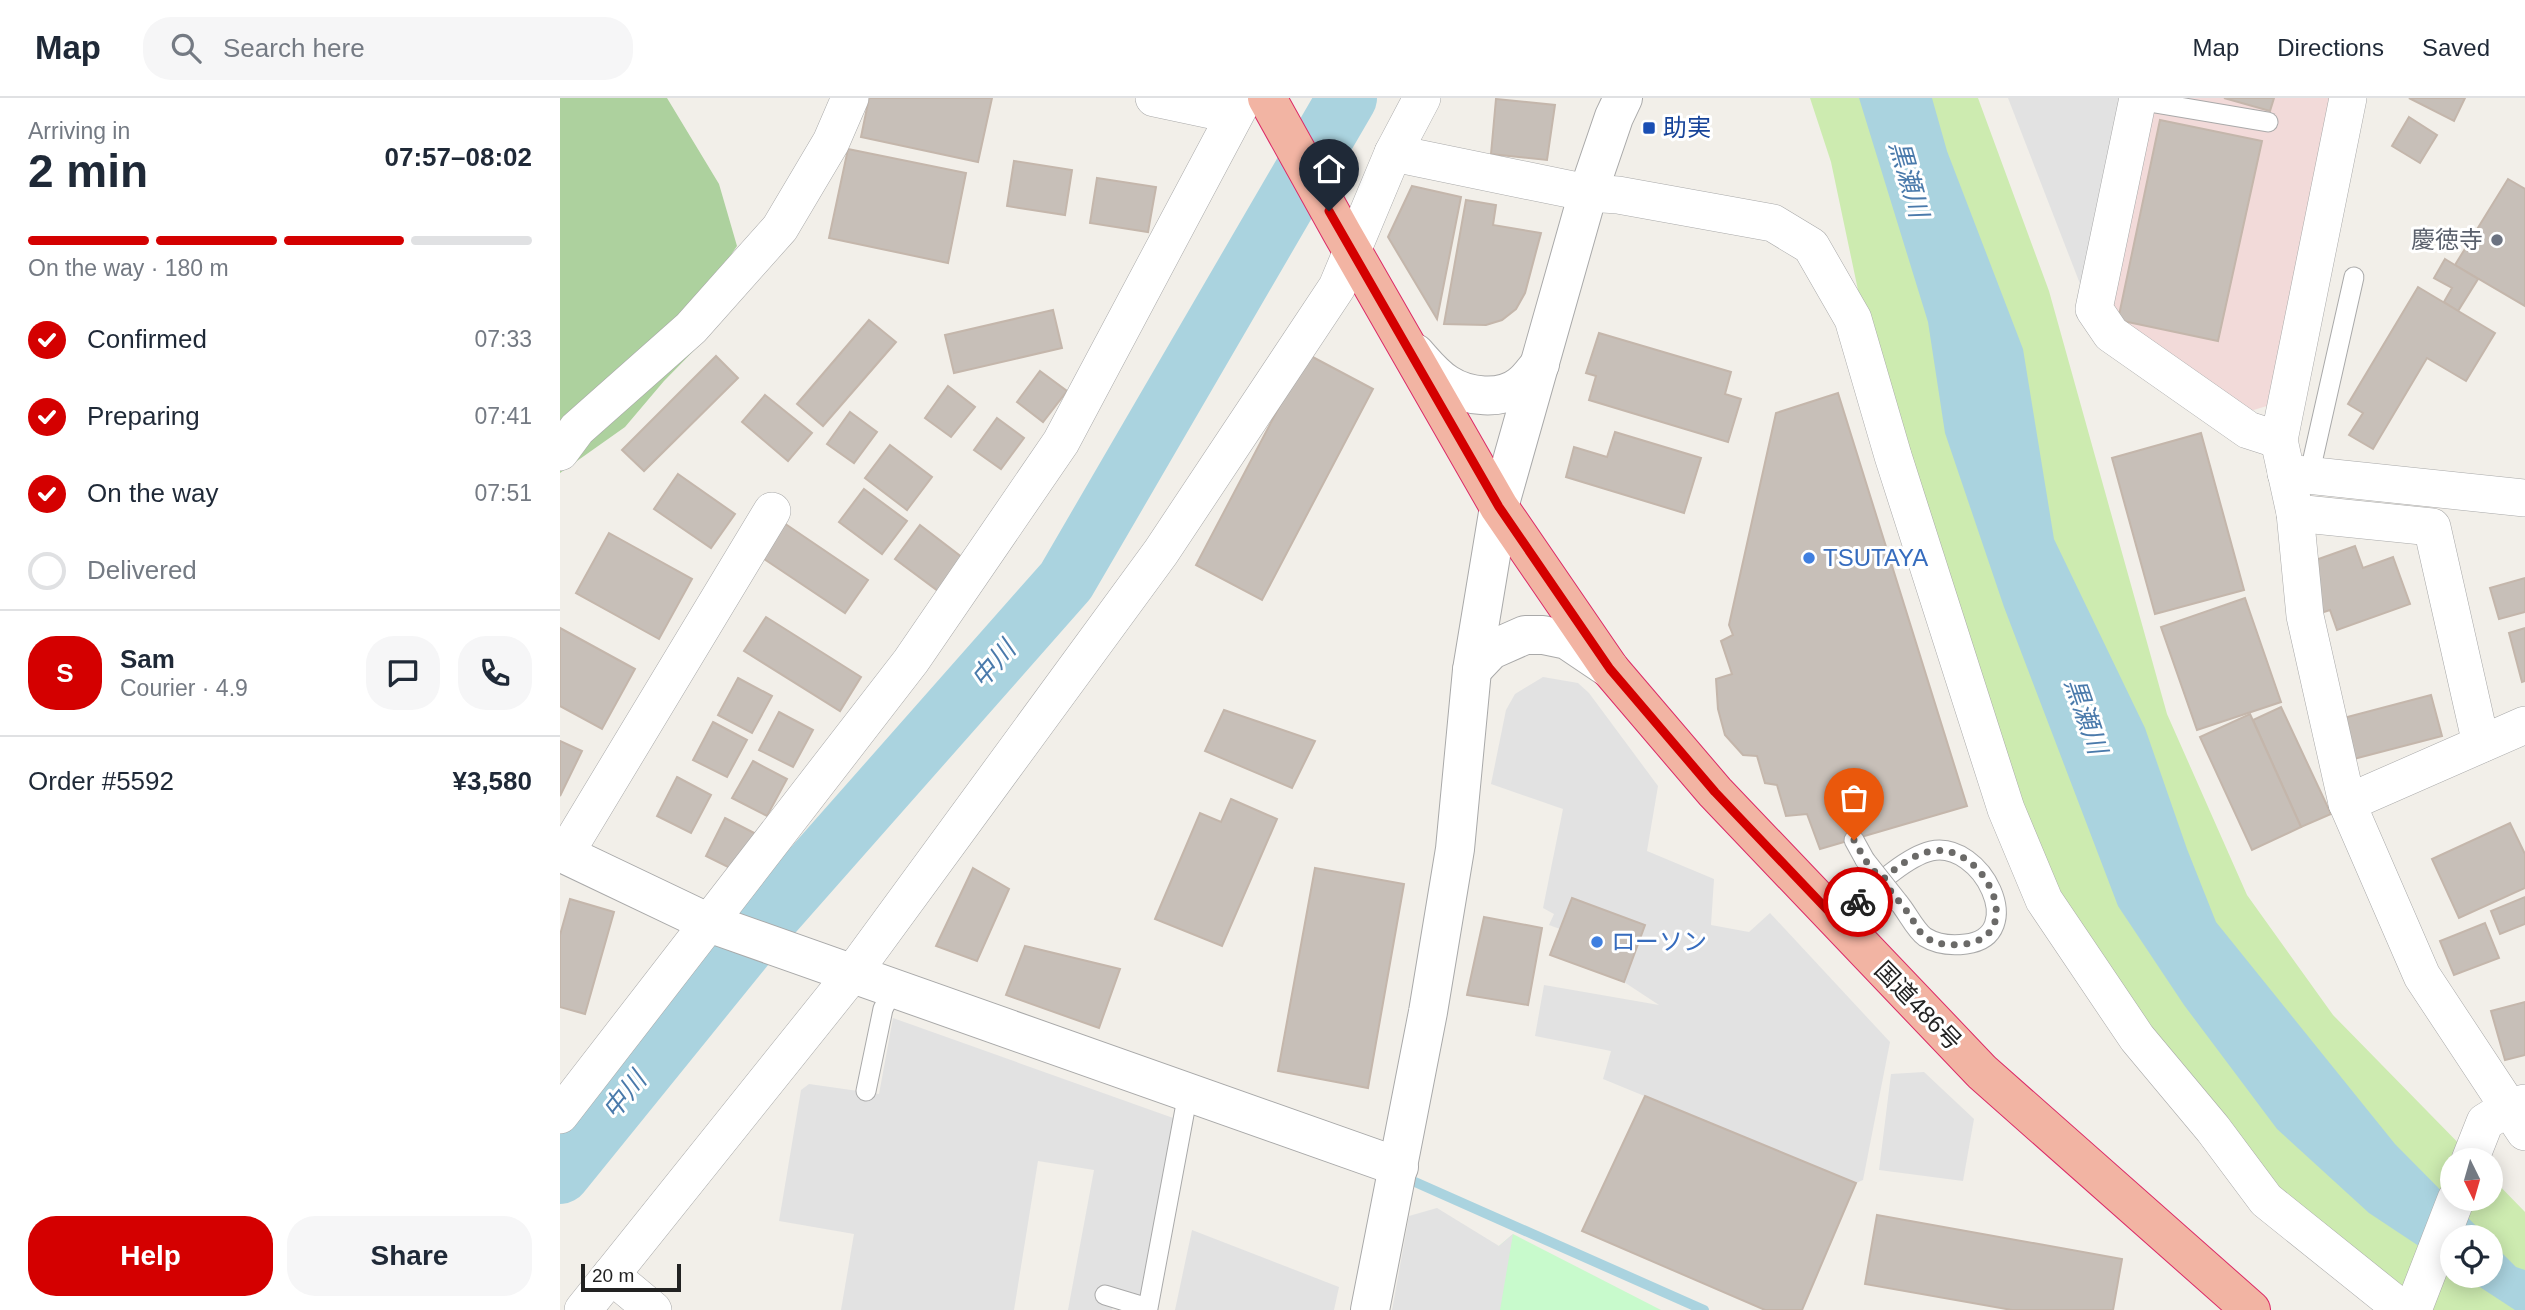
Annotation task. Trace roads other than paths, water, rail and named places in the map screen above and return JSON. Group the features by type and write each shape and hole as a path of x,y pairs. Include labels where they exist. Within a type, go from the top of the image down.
{"highway":[{"name":"国道486号","path":"1249,104 1348,242 1499,507 1610,669 1715,792 1982,1072 2251,1310"}],"street":[{"path":"560,452 577,429 691,328 780,228 831,142 850,98"},
{"path":"560,1115 911,662 1061,442 1249,104 1154,98"},
{"path":"583,1310 852,974 1161,552 1337,287 1348,242 1422,98"},
{"path":"1370,1310 1428,1012 1455,849 1472,670 1499,507 1588,193 1623,98"},
{"path":"2348,98 2291,463 2305,616 2347,803 2422,976 2511,1116 2481,1148"},
{"path":"2138,99 2094,309 2111,334 2291,463 2525,498"},
{"path":"1393,153 1588,193 1618,195 1773,222 1811,246 1853,319 1893,456 2006,810 2044,900 2137,1038 2213,1129 2266,1200 2403,1310"},
{"path":"1407,343 1436,376 1449,386 1478,395 1510,392 1522,384 1540,364"},
{"path":"772,512 562,853 709,923 1399,1167"},
{"path":"2295,513 2432,527 2481,744"},
{"path":"1472,670 1491,650 1525,635 1543,635 1567,640 1610,669"},
{"path":"2347,803 2525,725"},
{"path":"2413,1310 2451,1211"},
{"path":"611,1275 653,1310"}],"lane":[{"path":"2138,99 2268,122"},
{"path":"2291,463 2354,277"},
{"path":"1837,920 1903,863 1932,851 1953,853 1970,862 1984,876 1993,893 1997,916 1989,934 1972,943 1948,946 1923,936 1899,903 1865,860 1854,840"},
{"path":"866,1091 883,1009 893,989"},
{"path":"1105,1295 1148,1308 1188,1093"}],"water":[{"name":"黒瀬川","path":"1859,98 1932,98 1947,151 2023,349 2054,539 2145,728 2187,849 2216,922 2395,1144 2440,1189 2440,1211 2461,1211 2475,1225 2440,1225 2440,1260 2369,1213 2277,1129 2184,1005 2118,906 2004,607 1945,433 1928,322"},
{"path":"2503,1254 2516,1267 2525,1270 2525,1310 2515,1310 2481,1288 2503,1288"}],"waterway":[{"name":"中川","path":"560,1174 757,931 1066,581 1347,98"},
{"path":"1415,1182 1704,1310"}],"place":[{"name":"助実","path":"1649,128"},
{"name":"慶徳寺","path":"2497,240"},
{"name":"TSUTAYA","path":"1809,558"},
{"name":"ローソン","path":"1597,942"}]}
